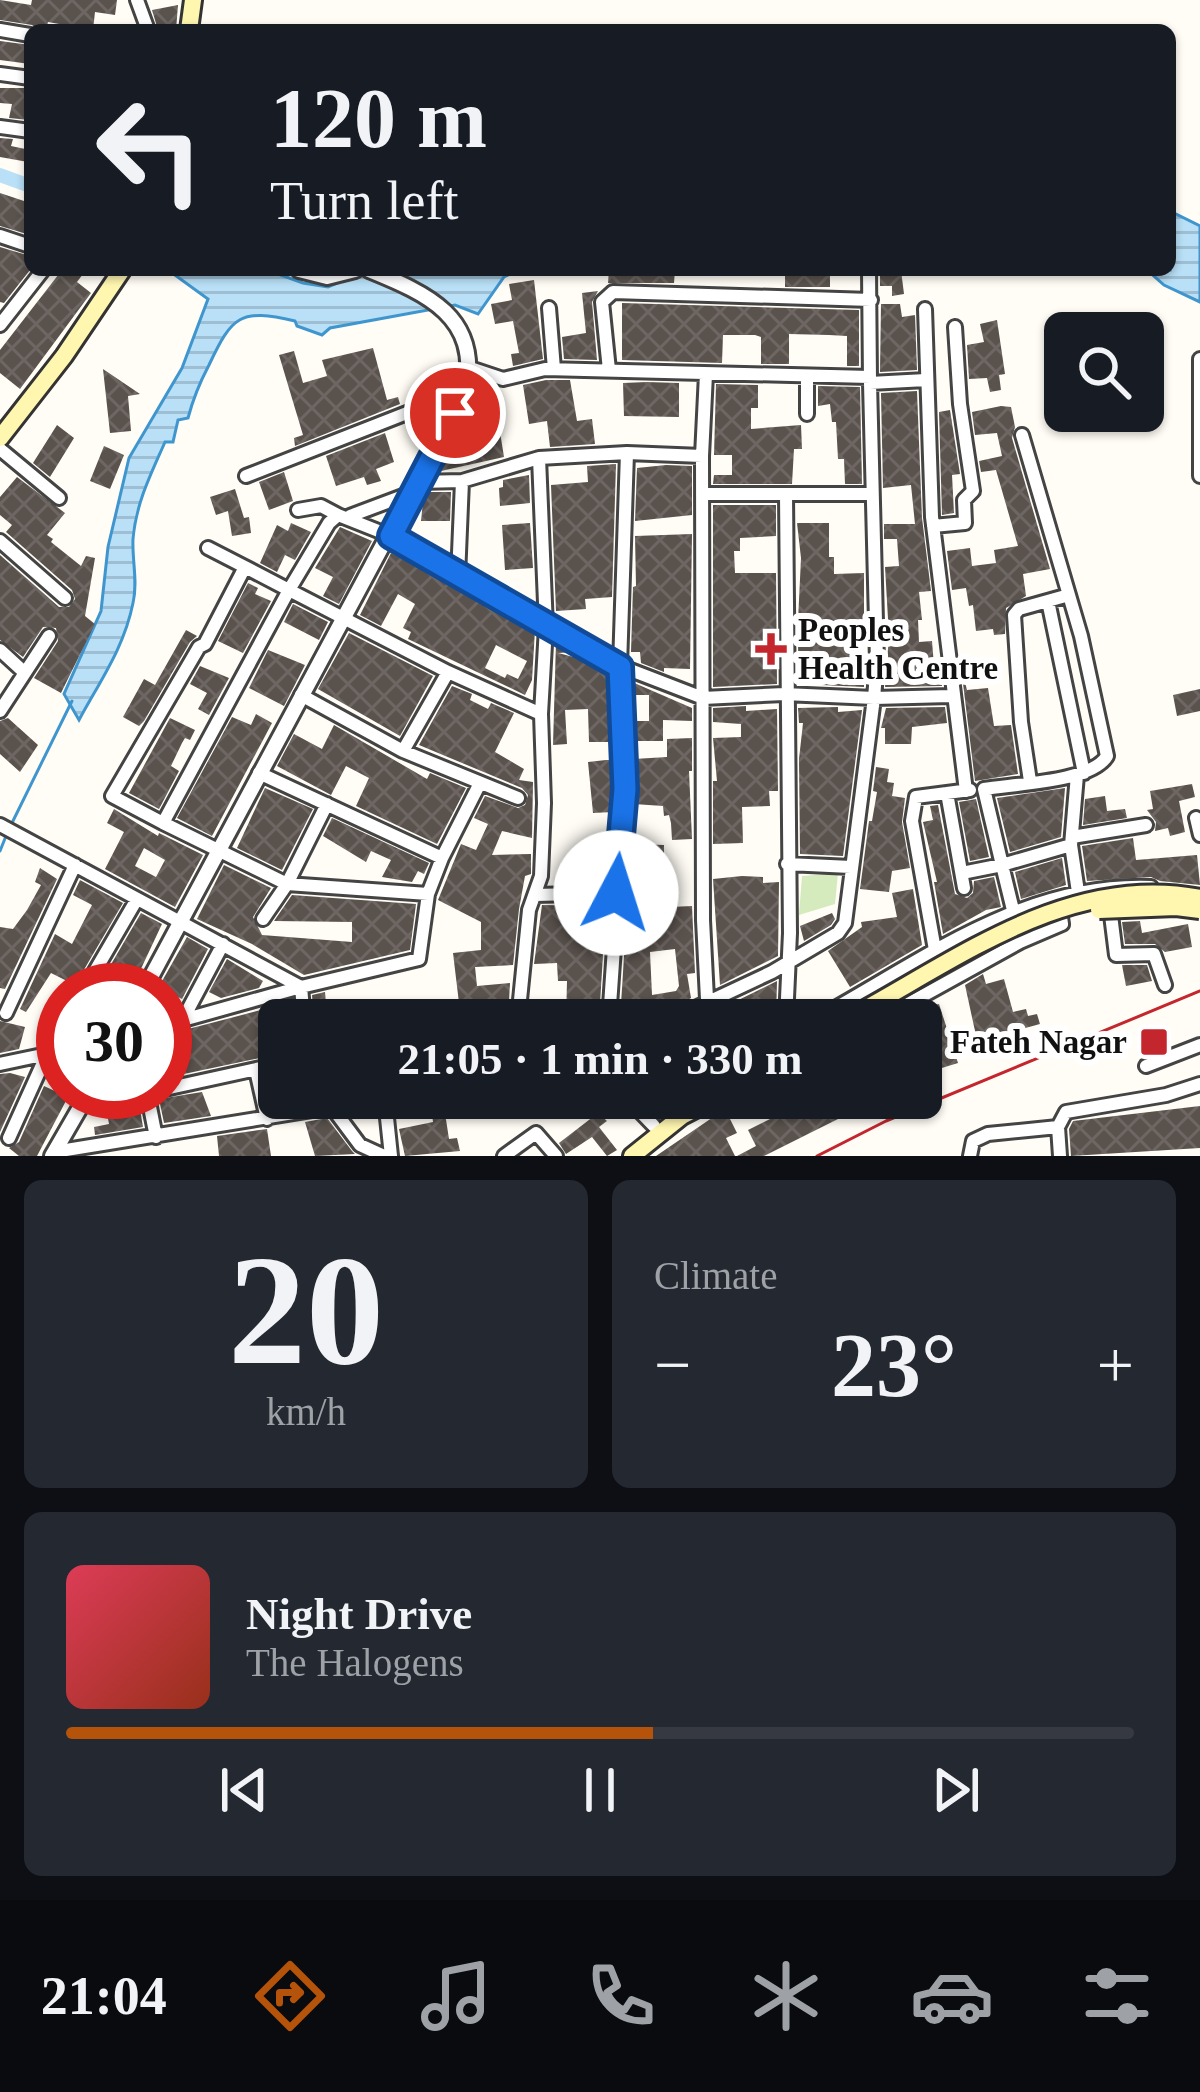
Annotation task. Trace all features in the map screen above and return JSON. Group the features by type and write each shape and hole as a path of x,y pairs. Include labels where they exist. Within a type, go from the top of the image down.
{"main road":[{"path":"0,438 118,276"},
{"path":"882,999 1045,913 1076,903 1144,894 1200,895"},
{"path":"901,999 1050,922 1112,909 1200,910"},
{"path":"618,1156 664,1119"},
{"path":"632,1156 678,1119"}],"street":[{"path":"0,325 38,276"},
{"path":"158,963 391,536 455,413 470,368 462,331 452,316 380,276"},
{"path":"706,374 702,456 707,999 787,963 838,933 845,923 877,662 869,276"},
{"path":"609,370 602,302 613,292 871,300"},
{"path":"549,308 554,369"},
{"path":"925,309 933,526 966,791"},
{"path":"933,526 965,523 964,500 973,491 955,327"},
{"path":"1200,359 1200,476"},
{"path":"470,368 503,379 554,369 926,380"},
{"path":"807,377 807,414"},
{"path":"246,476 412,411 455,413"},
{"path":"935,950 912,821 916,797 1081,774 1100,768 1107,750 1069,595 1022,435"},
{"path":"0,448 59,498"},
{"path":"164,823 328,523 415,488 462,481 539,458 627,453 702,456"},
{"path":"610,999 625,789 620,667 627,453"},
{"path":"520,999 529,910 541,876 543,839 541,714 546,627 539,458"},
{"path":"458,577 462,481"},
{"path":"704,494 872,494"},
{"path":"786,494 786,999"},
{"path":"298,510 334,509 391,536 620,667 703,698 951,695"},
{"path":"0,541 64,598"},
{"path":"208,548 448,672 541,714"},
{"path":"245,567 205,644 112,796 286,884 428,893"},
{"path":"1030,781 1014,615 1019,609 1069,595"},
{"path":"1048,601 1081,774 1072,841 1078,892"},
{"path":"2,706 49,636"},
{"path":"0,650 25,673"},
{"path":"403,751 448,672"},
{"path":"301,695 403,751 518,798"},
{"path":"259,772 442,858"},
{"path":"192,1018 419,959 428,893 480,782"},
{"path":"983,789 1013,910"},
{"path":"947,793 963,880 1072,841 1146,825"},
{"path":"263,919 326,804"},
{"path":"1196,818 1200,835"},
{"path":"0,825 301,987"},
{"path":"787,864 851,867"},
{"path":"6,1013 75,865"},
{"path":"850,999 1013,910 1057,896 1108,887 1200,895"},
{"path":"1108,887 1116,955 1154,954 1165,985"},
{"path":"535,895 616,893"},
{"path":"917,999 1062,924 1057,896"},
{"path":"100,963 137,899"},
{"path":"192,1002 223,944"},
{"path":"301,987 302,999"},
{"path":"1146,1066 1200,1045"},
{"path":"0,1064 36,1056"},
{"path":"192,1083 256,1070 258,1079"},
{"path":"9,1138 36,1078"},
{"path":"1060,1156 1058,1127 1066,1112 1200,1088"},
{"path":"53,1154 73,1119"},
{"path":"153,1119 156,1136"},
{"path":"53,1154 261,1119"},
{"path":"341,1119 360,1144 387,1156 386,1119"},
{"path":"647,1119 654,1126"},
{"path":"970,1156 974,1142 988,1135 1058,1127"},
{"path":"504,1156 536,1133 556,1156"}],"green space":[{"path":"838,873 835,904 799,915 802,876"}],"water":[{"path":"1176,214 1200,226 1200,302 1154,276 1176,276"},
{"path":"176,276 284,276 328,287 354,276 506,276 478,314 455,305 330,328 322,335 295,321 262,316 250,316 232,326 203,378 188,418 178,420 173,442 165,442 145,489 133,539 135,587 129,619 79,720 64,694 101,611 108,547 129,458 182,368 208,299"}],"building":[{"path":"0,0 31,5 32,0 117,0 115,15 95,12 94,24 0,20"},
{"path":"178,5 176,24 156,24 152,10"},
{"path":"0,41 24,44 24,63 0,60"},
{"path":"0,88 24,88 24,119 9,118 12,104 0,103"},
{"path":"0,138 13,139 11,146 24,149 24,161 0,157"},
{"path":"0,193 24,201 24,233 0,226"},
{"path":"0,247 24,254 25,276 0,302"},
{"path":"57,276 82,276 77,282 91,293 20,389 0,373 0,350"},
{"path":"609,276 675,276 674,283 608,283"},
{"path":"785,276 830,276 830,287 785,287"},
{"path":"880,276 902,276 904,294 892,296 892,286 880,286"},
{"path":"534,280 543,359 513,366 511,354 519,353 513,321 495,324 491,304 512,300 509,284"},
{"path":"598,291 592,302 597,360 564,359 562,337 586,333 582,293"},
{"path":"622,303 859,310 859,366 847,366 847,336 829,335 789,334 789,364 761,364 761,337 755,335 723,335 722,363 622,360"},
{"path":"881,304 900,304 902,317 915,315 917,370 880,372"},
{"path":"997,320 1005,374 999,375 1001,390 990,392 987,378 969,379 967,345 984,342 980,324"},
{"path":"373,348 387,400 398,397 400,404 295,446 294,438 303,435 279,355 294,351 303,383 327,376 322,360"},
{"path":"103,369 140,394 128,396 131,431 110,433"},
{"path":"570,380 577,421 592,419 595,444 550,447 547,421 529,424 523,385"},
{"path":"623,383 679,383 679,417 624,416"},
{"path":"716,384 758,385 758,408 751,408 751,429 801,425 802,449 794,449 792,484 713,484 714,475 732,475 732,455 714,455"},
{"path":"818,386 860,387 862,484 845,484 836,422 832,422 830,404 818,406"},
{"path":"917,391 922,518 931,591 919,592 919,642 932,641 942,686 885,687 889,636 885,567 899,566 897,539 884,539 884,524 915,524 911,485 883,488 881,393"},
{"path":"1011,407 1012,438 1050,569 1023,574 1026,596 1006,608 1005,634 994,635 993,629 976,631 966,588 952,590 947,551 970,548 972,566 996,563 994,550 1018,546 996,470 981,472 979,461 1002,456 997,433 975,435 972,412"},
{"path":"950,410 960,474 952,475 954,513 942,515 939,412"},
{"path":"57,425 74,438 50,477 33,463"},
{"path":"500,432 504,457 441,471 439,464 447,449 473,444 472,437"},
{"path":"385,433 394,462 376,469 381,481 367,485 364,477 336,486 326,456"},
{"path":"104,446 124,455 110,489 90,481"},
{"path":"616,464 612,597 585,599 586,609 556,611 551,485 588,482 587,466"},
{"path":"692,466 692,515 635,521 637,468"},
{"path":"284,472 293,501 269,510 259,482"},
{"path":"529,475 530,503 500,506 503,480"},
{"path":"17,477 65,513 47,535 51,542 81,566 86,556 95,558 85,616 95,624 61,693 34,678 58,641 56,628 43,627 23,657 0,640 0,555 59,607 69,607 75,599 72,590 6,532 12,525 0,515 0,497"},
{"path":"235,489 251,533 232,536 228,511 216,515 210,497"},
{"path":"424,492 451,492 450,521 421,521"},
{"path":"713,505 776,505 776,536 740,538 740,551 734,551 735,573 776,573 777,684 713,687"},
{"path":"291,523 311,532 295,560 285,555 277,572 260,563 277,525 288,531"},
{"path":"530,523 533,568 505,570 502,525"},
{"path":"797,523 829,523 834,574 864,573 864,687 799,684 798,644 803,644 802,622 798,621 801,558"},
{"path":"340,527 372,541 339,604 323,596 333,577 315,568"},
{"path":"692,534 690,669 664,668 664,672 641,663 640,652 631,652 635,536"},
{"path":"391,553 535,630 532,680 525,695 408,639 411,632 403,628 415,604 398,594 381,626 360,615","holes":["496,645 527,661 518,679 485,668"]},
{"path":"248,583 258,588 255,594 271,601 243,653 218,641"},
{"path":"293,604 328,622 319,640 284,622"},
{"path":"186,630 197,636 144,721 139,726 123,717 144,679 155,685"},
{"path":"349,633 433,676 400,736 318,689"},
{"path":"556,642 574,652 558,653 610,672 611,742 589,742 588,709 565,710 567,744 553,745"},
{"path":"268,650 305,665 284,706 249,688"},
{"path":"200,666 229,678 209,715 198,709 207,693 190,684"},
{"path":"961,667 967,690 988,688 994,726 1011,725 1018,774 975,781"},
{"path":"632,682 692,708 692,721 663,720 663,741 634,741 633,721 649,721 649,695 632,695"},
{"path":"452,686 472,694 470,700 488,709 491,703 514,713 495,752 524,769 519,780 533,782 532,838 502,831 492,855 531,854 531,874 525,876 513,965 475,967 477,986 510,983 509,999 459,999 453,953 481,950 481,922 438,900 461,844 476,850 488,824 474,818 485,796 518,808 525,805 528,795 522,788 419,745"},
{"path":"1200,689 1200,711 1177,716 1173,695"},
{"path":"746,706 746,711 777,709 778,791 769,791 770,806 742,807 743,843 713,844 713,781 717,781 713,738 741,737 741,724 713,722 713,708"},
{"path":"838,707 838,712 862,710 843,856 800,854 803,723 799,723 798,708"},
{"path":"945,707 947,723 912,727 911,744 885,744 885,728 881,728 886,708"},
{"path":"256,714 272,723 212,836 177,818 232,717 251,725"},
{"path":"8,718 38,745 20,772 0,754 0,721"},
{"path":"170,718 195,730 190,740 185,738 171,766 179,771 159,809 129,793"},
{"path":"334,725 427,779 430,773 466,788 437,844 356,806 369,778 346,766 331,795 277,766 294,734 322,749"},
{"path":"692,738 692,839 672,840 663,806 634,804 634,759 667,757 667,739"},
{"path":"613,760 613,812 593,813 588,762"},
{"path":"876,767 889,769 892,796 905,798 902,822 910,868 892,871 889,892 860,889 877,792 873,791"},
{"path":"1192,784 1195,797 1179,801 1185,832 1170,836 1168,828 1155,831 1156,822 1147,810 1153,809 1150,791"},
{"path":"265,788 313,809 282,870 237,848"},
{"path":"1065,788 1061,837 1010,852 997,798"},
{"path":"1105,796 1107,811 1125,809 1127,818 1083,825 1085,799"},
{"path":"976,799 989,857 970,861 959,802"},
{"path":"938,805 955,894 967,898 973,893 974,881 994,877 1001,907 986,910 943,934 923,822 933,820 930,806"},
{"path":"114,809 158,836 203,855 175,907 105,869 124,832 107,823","holes":["144,848 165,860 156,877 135,866"]},
{"path":"332,818 429,863 424,874 418,871 412,882 382,877 391,860 371,851 366,862 323,836"},
{"path":"1133,838 1136,860 1197,855 1200,885 1151,877 1087,881 1082,846"},
{"path":"632,844 664,845 664,890 629,890"},
{"path":"587,852 610,852 609,871 583,871 582,883 567,884 568,858 587,859"},
{"path":"1062,858 1066,885 1021,899 1015,872"},
{"path":"224,865 271,888 253,917 262,935 352,942 352,922 274,921 292,895 416,904 410,950 304,975 197,919"},
{"path":"40,868 57,879 5,989 0,988 0,927 13,929 27,910 41,885 35,882"},
{"path":"742,876 779,882 778,956 720,985 713,879"},
{"path":"80,880 123,903 88,963 41,963 55,934 72,944 92,905 73,895"},
{"path":"913,889 922,945 850,987 828,951 862,927 861,922 897,917 892,893"},
{"path":"542,905 606,906 600,999 567,999 567,981 558,981 557,963 534,964"},
{"path":"692,906 695,973 687,974 691,998 621,999 627,909","holes":["675,949 676,991 652,995 650,952"]},
{"path":"141,913 162,924 144,963 112,963"},
{"path":"832,913 831,925 804,941 800,926"},
{"path":"1140,921 1142,933 1188,924 1192,947 1165,952 1155,944 1125,944 1122,922"},
{"path":"187,937 208,949 192,980 192,963 172,963"},
{"path":"227,959 263,981 259,988 221,998 209,992"},
{"path":"1122,965 1147,965 1152,981 1126,986"},
{"path":"983,974 986,984 1004,979 1013,1012 1026,1009 1028,1016 1037,1014 1040,1024 1018,1030 1021,1041 980,1054 965,985"},
{"path":"36,975 36,996 26,1012 20,1009"},
{"path":"777,981 777,999 740,999"},
{"path":"258,1011 258,1058 192,1072 192,1028"},
{"path":"942,1013 958,1063 942,1068"},
{"path":"0,1021 25,1027 19,1049 0,1053"},
{"path":"0,1074 25,1077 0,1132"},
{"path":"202,1092 211,1116 192,1119 192,1094"},
{"path":"36,1104 36,1119 56,1119 37,1156 19,1156 9,1148 19,1142"},
{"path":"1200,1106 1200,1148 1071,1156 1073,1121"},
{"path":"108,1119 142,1119 143,1127 95,1135 94,1127 109,1124"},
{"path":"328,1119 355,1154 315,1156 305,1122"},
{"path":"446,1119 449,1139 457,1138 460,1151 405,1156 399,1129"},
{"path":"590,1119 605,1119 599,1127 617,1150 607,1156 592,1137 566,1154 559,1143"},
{"path":"710,1119 730,1119 737,1133 726,1138 735,1156 656,1156"},
{"path":"770,1119 838,1119 764,1156 737,1156 756,1146 748,1130"},
{"path":"267,1129 271,1156 219,1156 217,1136"}],"waterway":[{"path":"0,175 24,184"},
{"path":"10,827 72,701"},
{"path":"0,851 6,836"}],"railway":[{"path":"817,1156 886,1121 1200,991"}],"place":[{"name":"Peoples Health Centre","path":"771,649"},
{"name":"Fateh Nagar","path":"1154,1042"}],"route":[{"path":"455,413 391,536 620,667 625,789 616,893"}]}
